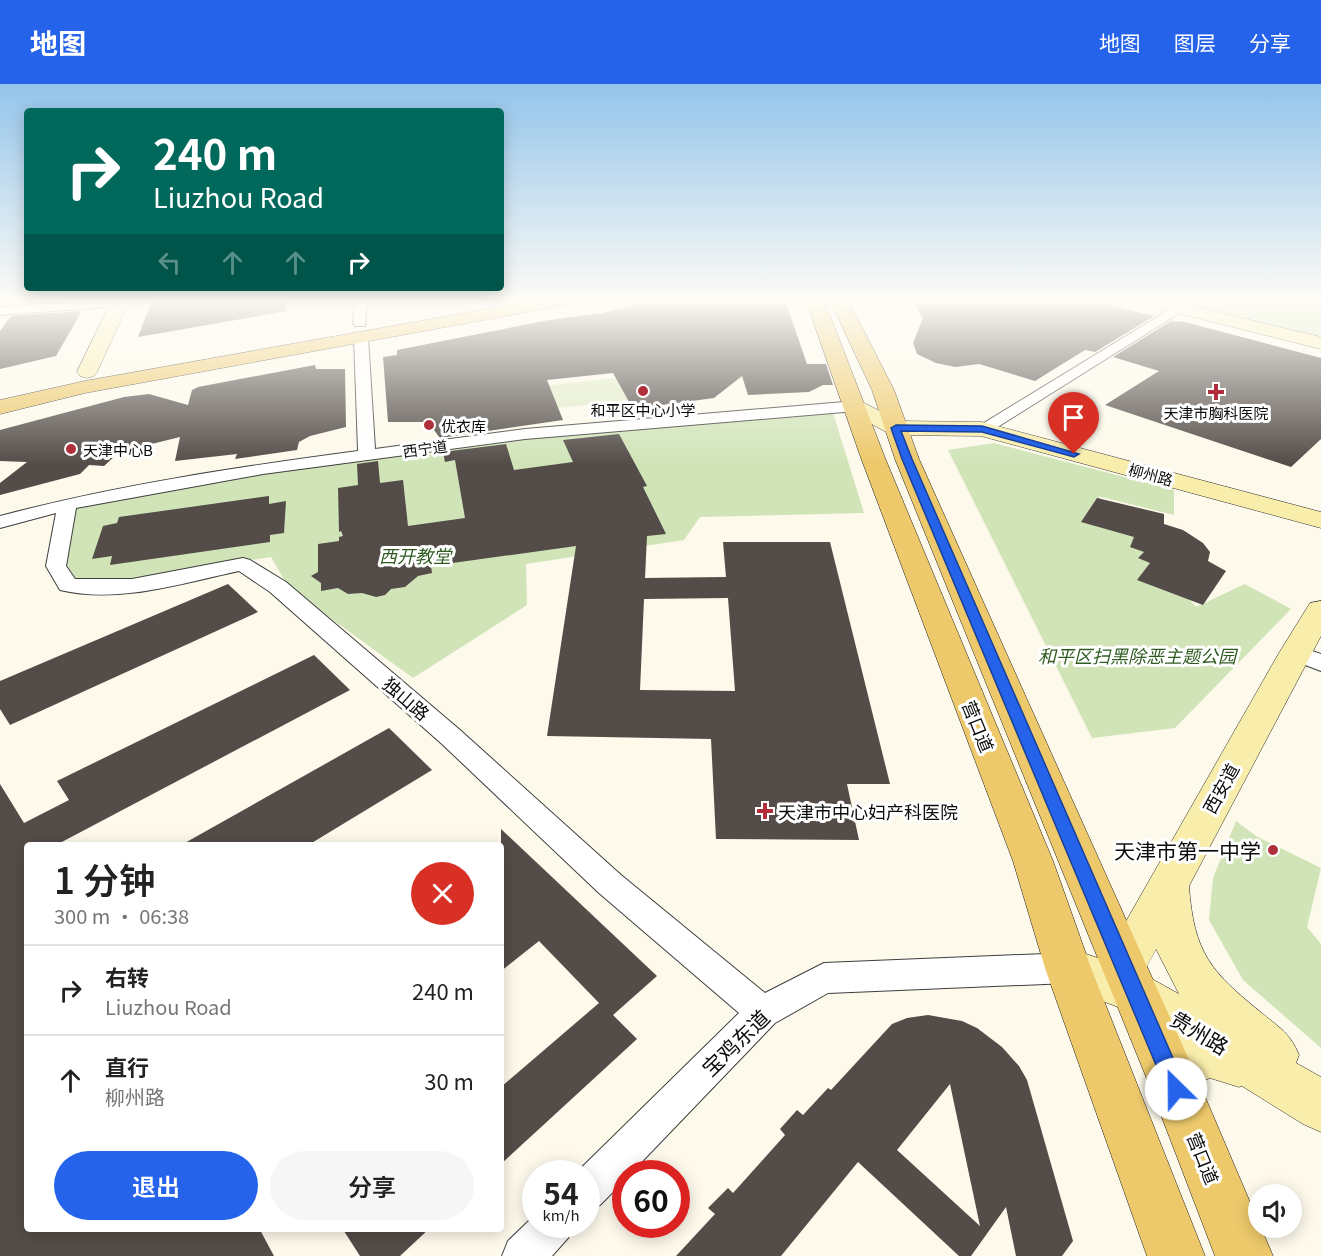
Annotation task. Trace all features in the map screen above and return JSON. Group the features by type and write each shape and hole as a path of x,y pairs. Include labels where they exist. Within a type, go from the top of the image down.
{"main road":[{"path":"0,391 87,372 200,355"},
{"path":"0,407 241,355"},
{"name":"营口道","path":"836,355 878,469 1033,861 1068,968 1176,1256"},
{"name":"营口道","path":"866,355 883,390 911,470 1176,1089 1244,1256"}],"street":[{"path":"87,372 95,355"},
{"path":"362,355 367,456"},
{"path":"982,429 1104,355"},
{"path":"856,406 896,428"},
{"name":"西宁道","path":"0,522 67,504 263,469 525,434 856,406"},
{"name":"柳州路","path":"896,428 982,429 1321,520"},
{"name":"独山路","path":"67,504 56,566 68,585 90,589 138,583 243,564 278,587 459,744 610,884 763,1012"},
{"name":"西安道","path":"1128,980 1168,883 1308,658 1321,610"},
{"path":"1168,883 1173,933 1182,959 1199,985 1273,1065"},
{"name":"贵州路","path":"1068,968 1128,980 1273,1065 1321,1106"},
{"name":"宝鸡东道","path":"600,1177 763,1012 824,978 1068,968"},
{"path":"1176,1089 1181,1070 1190,1058 1210,1054 1234,1061 1273,1065"},
{"name":"贵州路","path":"1273,1065 1321,1082"},
{"path":"523,1256 540,1238"}],"green space":[{"path":"695,369 710,390 525,412 517,389"},
{"name":"西开教堂","path":"833,413 864,513 700,517 684,540 526,564 527,605 413,678 289,588 271,557 91,585 72,582 60,564 73,505 264,472 524,437"},
{"name":"和平区扫黑除恶主题公园","path":"994,443 1174,490 1174,515 1098,496 1196,607 1245,584 1291,609 1175,728 1092,738 948,450"},
{"name":"天津市第一中学","path":"1236,821 1256,836 1321,868 1307,927 1321,944 1321,1048 1243,980 1209,920 1213,878"}],"building":[{"path":"0,355 57,355 56,356 0,369"},
{"path":"397,355 804,355 807,364 826,364 833,385 823,385 809,392 748,395 742,376 714,398 633,409 613,373 547,380 563,420 440,438 431,426 424,422 388,422 383,357"},
{"path":"918,355 1077,355 1035,381 979,364 955,367 936,363"},
{"path":"1117,355 1308,355 1321,358 1321,439 1291,467 1105,405 1159,371 1113,357"},
{"path":"315,365 316,369 345,369 346,427 310,436 299,442 297,450 235,459 237,454 175,461 180,437 119,452 104,466 89,465 80,474 0,495 0,483 27,462 0,461 0,430 124,397 149,394 188,405 192,390 198,387"},
{"path":"619,434 647,486 643,487 666,534 647,536 645,578 726,577 723,542 830,542 890,784 847,784 859,840 716,839 711,739 547,736 576,546 431,566 432,573 418,576 405,587 391,589 385,595 376,597 362,593 348,594 338,588 321,591 321,583 311,576 318,572 318,544 339,541 339,537 343,536 341,531 339,532 338,488 358,485 357,464 378,461 380,483 403,480 408,526 465,518 455,460 445,462 443,452 506,444 514,470 573,462 563,440","holes":["728,598 735,691 640,690 644,599"]},
{"path":"269,496 269,504 286,501 284,533 270,535 270,542 110,565 112,556 92,559 103,526 117,523 119,517"},
{"path":"1097,498 1164,514 1164,524 1183,530 1203,543 1210,552 1208,561 1226,571 1203,605 1137,580 1150,563 1138,558 1144,552 1130,547 1134,537 1081,522"},
{"path":"228,584 258,612 10,725 0,709 0,681"},
{"path":"314,655 350,690 62,842 24,842 24,1232 261,1232 274,1256 0,1256 0,784 24,823 69,800 57,781"},
{"path":"389,728 432,770 313,842 187,842"},
{"path":"501,829 657,976 613,1015 637,1039 504,1161 504,1084 599,1003 539,941 504,969 504,842 501,842"},
{"path":"928,1015 962,1021 977,1028 1002,1047 1019,1066 1027,1080 1073,1241 1062,1256 1016,1256 1006,1207 971,1256 959,1256 858,1162 781,1256 676,1256 715,1214 708,1208 728,1188 733,1193 785,1135 780,1129 797,1110 803,1115 828,1088 831,1090 892,1024 907,1018","holes":["950,1084 980,1226 897,1150"]},
{"path":"345,1232 426,1232 400,1256 360,1256"}],"place":[{"name":"和平区中心小学","path":"643,391"},
{"name":"天津市胸科医院","path":"1216,392"},
{"name":"优衣库","path":"429,425"},
{"name":"天津中心B","path":"71,449"},
{"name":"天津市中心妇产科医院","path":"765,811"},
{"name":"天津市第一中学","path":"1273,850"}],"route":[{"path":"1074,454 982,429 896,428 907,459 1176,1089"}]}
